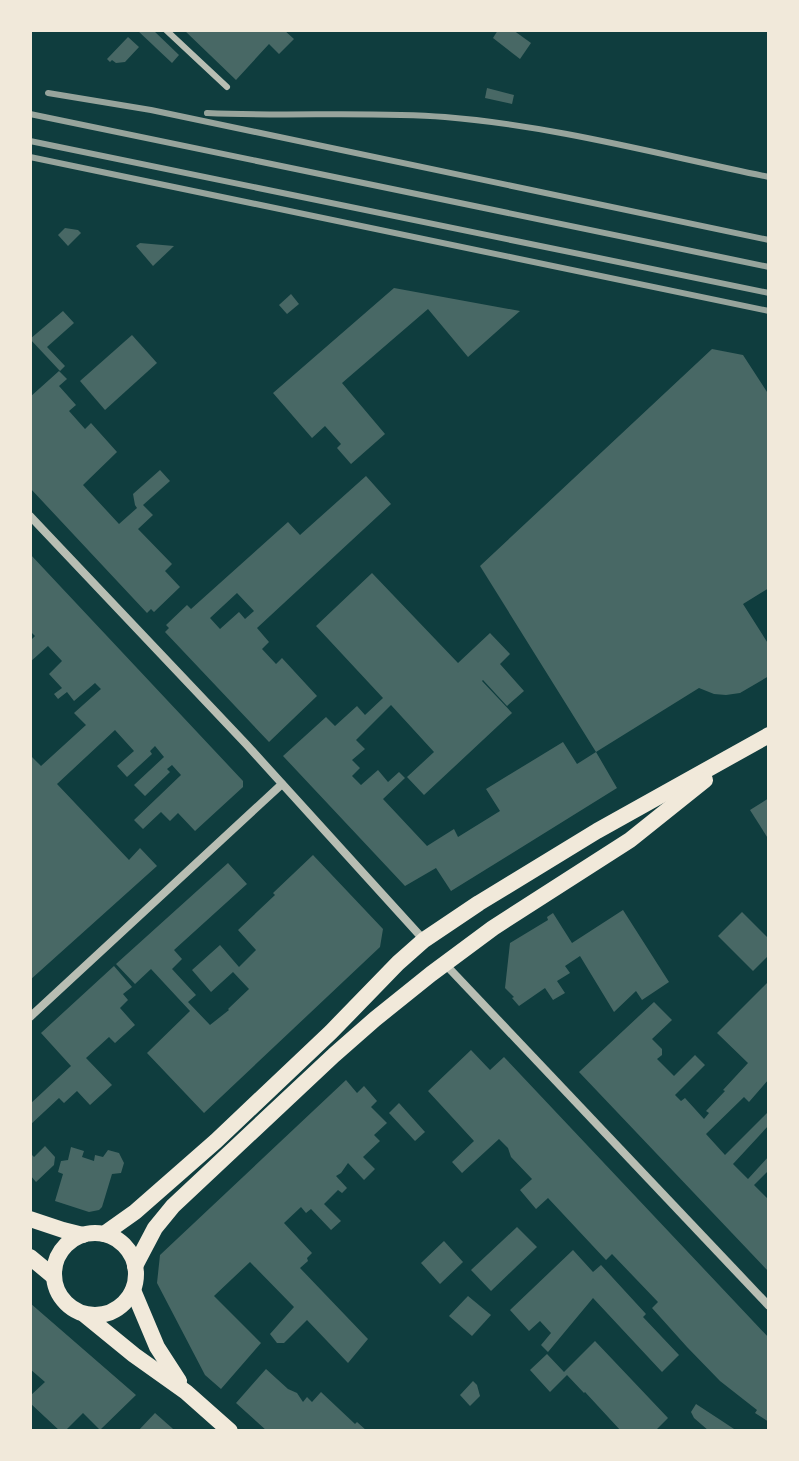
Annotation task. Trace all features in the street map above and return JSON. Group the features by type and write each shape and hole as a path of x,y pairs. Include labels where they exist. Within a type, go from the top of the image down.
{"main road":[{"path":"104,1234 144,1205 216,1141 424,940 584,839 769,735"},
{"path":"135,1266 155,1228 173,1206 375,1019 493,928 630,840 747,748"},
{"path":"30,1219 83,1235"},
{"path":"104,1234 124,1246 131,1255 136,1280 126,1301 111,1313 85,1315 63,1301 55,1287 54,1265 68,1243 83,1235 104,1234"},
{"path":"30,1257 53,1276"},
{"path":"133,1290 157,1347 186,1392"},
{"path":"85,1315 186,1392 230,1431"}],"street":[{"path":"30,516 424,940"},
{"path":"30,1017 282,784"},
{"path":"445,963 769,1306"}],"lane":[{"path":"166,30 227,87"}],"building":[{"path":"137,30 153,30 179,55 172,63"},
{"path":"184,30 284,30 294,39 279,54 269,44 236,80"},
{"path":"498,30 513,30 531,43 520,59 493,38"},
{"path":"128,37 139,47 125,62 110,62 107,59"},
{"path":"487,88 514,95 512,104 485,98"},
{"path":"65,228 81,233 68,246 58,235"},
{"path":"140,243 174,246 153,266 136,246"},
{"path":"394,288 520,311 468,357 428,309 342,383 385,434 351,464 337,448 341,444 325,426 312,438 273,393"},
{"path":"291,294 299,304 287,314 279,305"},
{"path":"63,311 74,323 47,347 65,366 60,371 30,339"},
{"path":"132,335 157,363 105,410 80,381"},
{"path":"712,349 743,355 769,395 769,588 743,604 769,645 769,676 740,693 714,694 699,688 596,752 480,566"},
{"path":"59,371 67,379 59,386 76,405 69,411 85,429 91,423 117,452 83,485 119,524 137,508 133,494 160,470 170,481 143,505 153,515 138,529 172,564 165,571 180,587 154,612 151,609 147,613 30,488 30,397"},
{"path":"366,476 391,504 257,628 269,642 262,649 276,664 282,658 317,696 269,742 165,632 169,628 166,625 187,605 191,609 288,522 300,535","holes":["237,593 254,611 245,619 239,612 220,629 210,618"]},
{"path":"30,554 243,781 243,787 195,831 178,813 170,821 161,812 143,829 134,820 181,775 172,765 167,769 170,772 145,796 134,785 164,757 155,746 150,751 152,754 127,777 117,766 134,751 115,730 57,784 129,860 140,848 157,866 30,980 30,755 41,766 86,725 74,713 101,689 95,683 74,701 67,692 58,699 54,694 62,688 49,674 62,661 48,646 30,662 30,641 35,636 30,631"},
{"path":"372,573 458,663 490,633 510,654 500,664 524,691 507,706 482,681 512,713 424,795 407,777 434,752 391,705 356,740 365,749 352,760 360,768 352,776 361,785 378,770 388,782 399,772 405,778 383,799 427,846 454,829 458,837 500,811 486,789 563,742 577,764 596,752 617,788 451,891 436,868 405,886 283,756 326,717 335,726 357,706 365,715 383,698 316,626"},
{"path":"769,798 769,840 750,810"},
{"path":"313,855 383,929 380,947 204,1113 147,1053 190,1011 151,969 135,984 116,964 228,863 247,884 174,950 182,959 172,969 196,995 188,1002 210,1025 249,989 233,972 211,992 192,970 220,945 239,967 256,950 238,930"},
{"path":"623,910 669,982 642,1000 636,991 614,1012 580,956 565,966 570,973 557,981 565,993 553,1000 545,988 519,1006 512,998 505,988 510,943 548,920 547,917 553,913 572,943"},
{"path":"742,912 769,939 769,955 753,971 718,936"},
{"path":"114,966 132,987 123,994 128,1000 120,1008 135,1025 115,1043 109,1037 86,1058 112,1085 90,1105 77,1091 64,1103 59,1098 30,1125 30,1104 71,1066 41,1033"},
{"path":"769,981 769,1079 749,1102 744,1097 706,1134 725,1155 769,1111 769,1125 733,1164 748,1179 769,1156 769,1170 754,1185 769,1200 769,1272 579,1072 654,1002 672,1020 652,1039 662,1049 662,1055 657,1059 674,1076 695,1055 705,1065 675,1095 681,1101 685,1098 704,1119 709,1113 706,1111 748,1063 717,1033"},
{"path":"471,1050 490,1070 504,1057 769,1338 769,1422 720,1381 687,1347 652,1308 658,1302 612,1254 606,1260 548,1198 536,1209 520,1190 532,1179 499,1139 462,1173 452,1162 474,1141 428,1091"},
{"path":"346,1080 357,1093 364,1086 377,1101 371,1107 387,1123 374,1135 380,1141 363,1157 375,1169 364,1180 348,1163 336,1176 347,1188 342,1193 338,1190 324,1204 341,1221 331,1230 311,1209 306,1213 301,1207 284,1223 312,1253 300,1268 368,1339 348,1363 307,1320 284,1343 277,1343 270,1334 294,1307 250,1262 214,1296 261,1343 221,1389 205,1375 157,1283 160,1255"},
{"path":"399,1103 425,1132 415,1141 389,1113"},
{"path":"45,1146 55,1157 54,1165 36,1182 30,1175 30,1153 34,1157"},
{"path":"71,1147 84,1151 82,1157 94,1161 95,1155 103,1157 108,1150 119,1153 124,1163 121,1173 112,1174 99,1210 89,1212 55,1201 63,1174 58,1172 61,1161 68,1160"},
{"path":"517,1227 537,1247 491,1291 471,1270"},
{"path":"444,1241 463,1262 440,1284 421,1263"},
{"path":"573,1250 593,1272 601,1265 679,1355 662,1372 593,1298 548,1352 541,1345 551,1333 540,1321 529,1331 510,1310"},
{"path":"468,1296 491,1315 472,1336 449,1316"},
{"path":"30,1303 136,1395 100,1430 83,1413 65,1431 60,1431 30,1403 30,1396 45,1382 30,1369"},
{"path":"595,1341 668,1418 655,1431 621,1431 567,1375 550,1392 530,1370 547,1354 564,1372"},
{"path":"266,1369 297,1393 303,1402 307,1397 312,1402 321,1392 355,1424 357,1422 367,1431 267,1431 236,1403"},
{"path":"473,1381 480,1396 470,1406 460,1395"},
{"path":"696,1404 737,1431 709,1431 691,1412"},
{"path":"155,1413 172,1428 175,1431 138,1431"}],"railway":[{"path":"48,93 151,110 769,240"},
{"path":"207,113 415,115 486,121 567,134 769,177"},
{"path":"30,114 769,267"},
{"path":"30,141 769,293"},
{"path":"30,157 769,311"}]}
